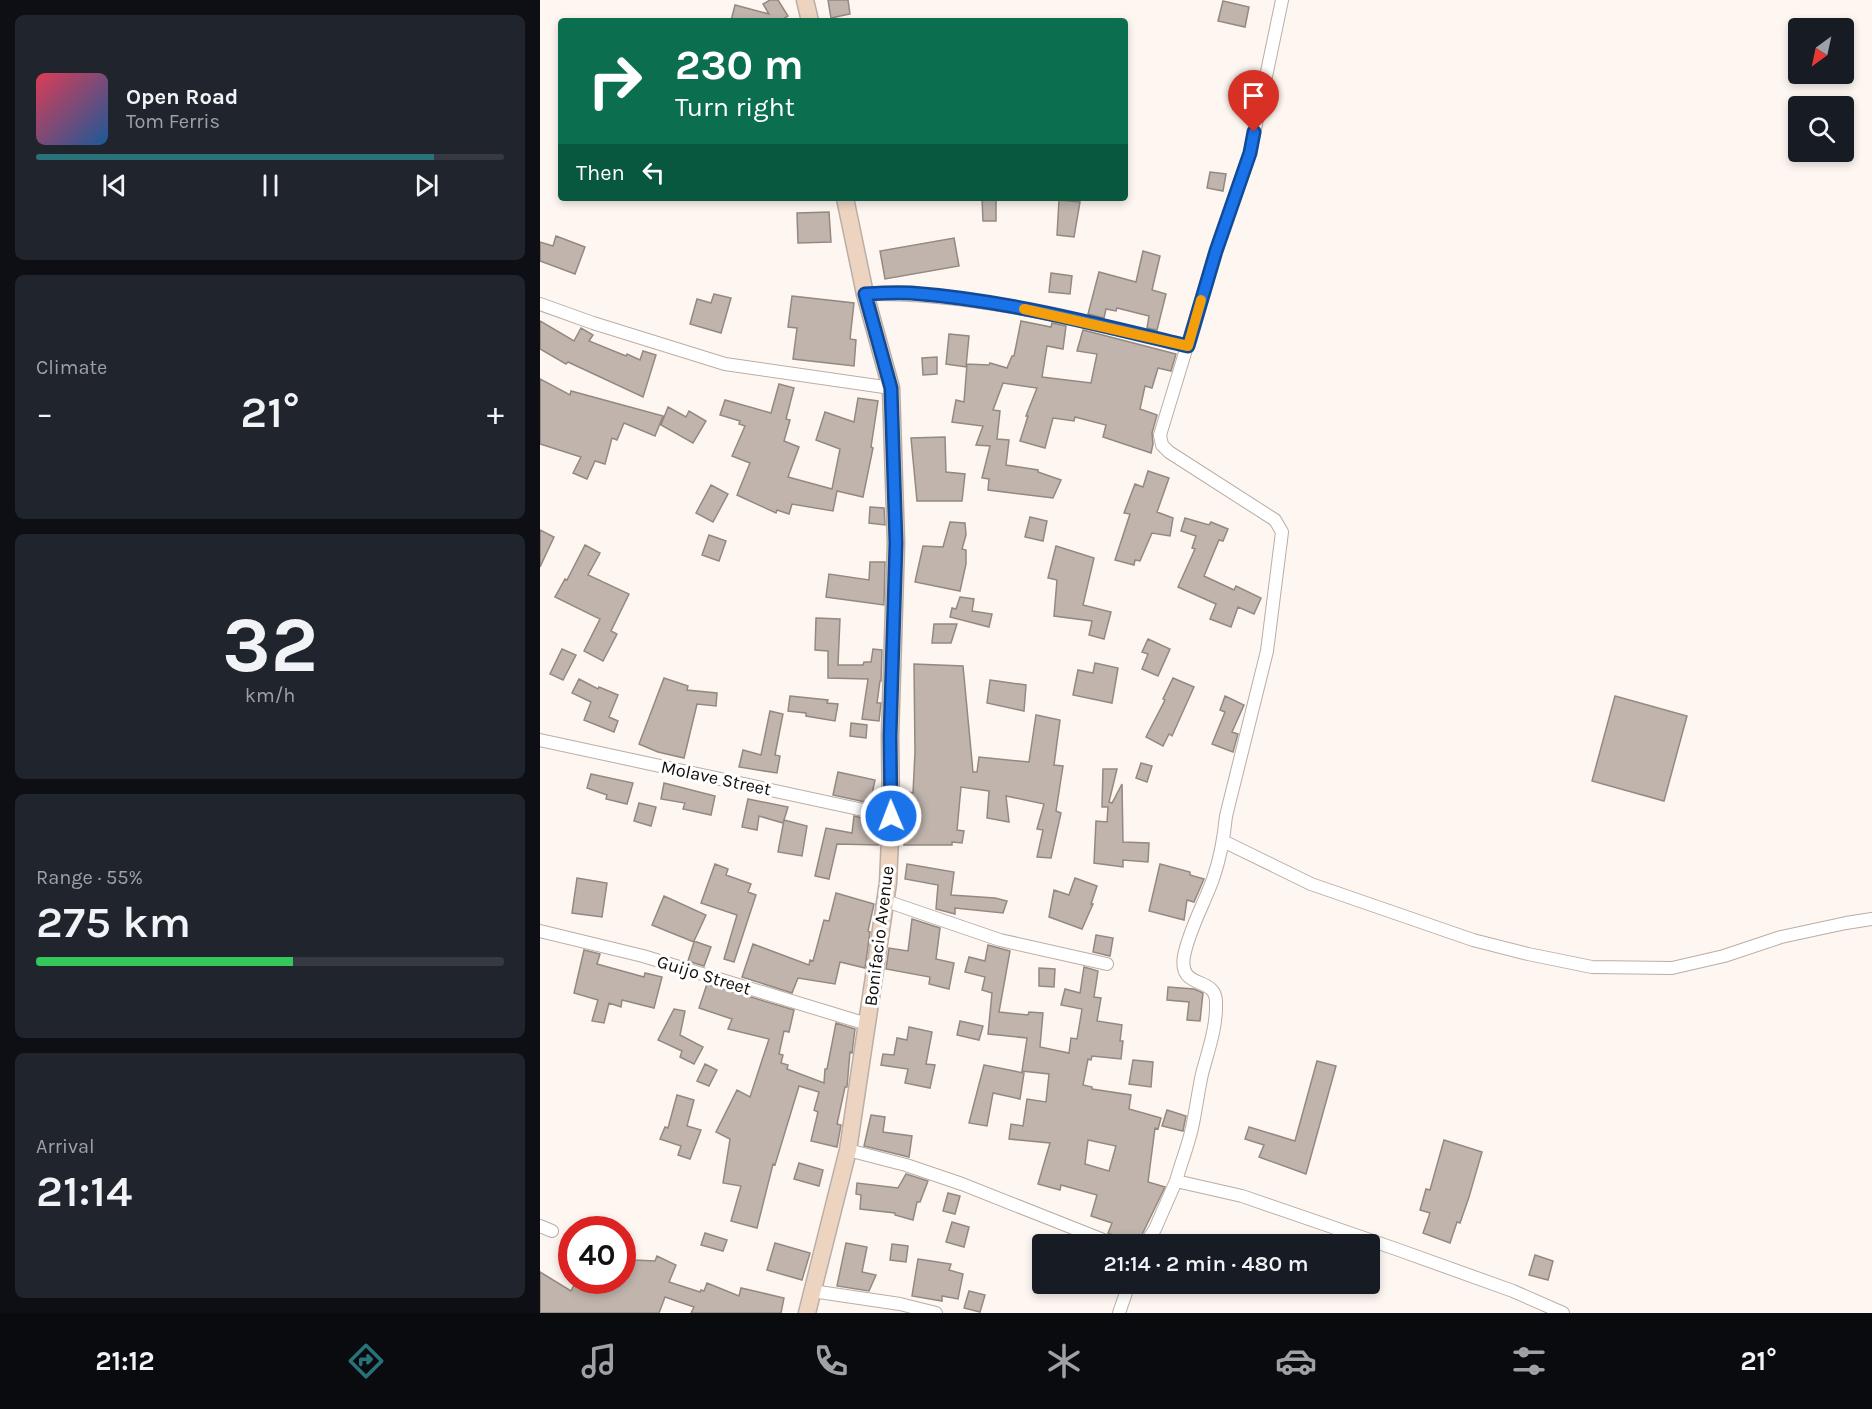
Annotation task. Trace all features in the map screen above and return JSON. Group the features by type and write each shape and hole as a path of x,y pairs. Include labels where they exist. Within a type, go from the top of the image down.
{"street":[{"path":"806,0 809,18"},
{"path":"1152,1234 1176,1180 1192,1129 1213,1034 1215,993 1210,987 1187,977 1184,957 1214,877 1223,841 1226,816 1267,651 1282,532 1275,520 1178,459 1162,445 1160,435 1216,251 1250,153 1282,0"},
{"name":"Bonifacio Avenue","path":"807,1313 848,1150 886,901 891,816 890,736 896,543 891,388 865,294 846,201"},
{"path":"865,294 909,293 972,301 1091,323 1188,346"},
{"path":"540,304 725,364 891,388"},
{"name":"Molave Street","path":"540,740 891,816"},
{"path":"1223,841 1311,884 1473,940 1592,967 1672,968 1724,956 1781,937 1872,919"},
{"path":"886,901 1000,939 1107,964"},
{"name":"Guijo Street","path":"540,931 643,956 867,1024"},
{"path":"848,1150 906,1165 962,1184 1088,1234"},
{"path":"1176,1180 1242,1196 1513,1291 1563,1313"},
{"path":"540,1226 552,1231"},
{"path":"812,1291 900,1304 936,1313"},
{"path":"1119,1313 1126,1294"}],"building":[{"path":"770,0 778,0 788,16 785,18 732,18 735,5 769,14 763,4"},
{"path":"828,0 848,0 850,14 831,18"},
{"path":"1223,1 1249,7 1245,27 1218,21"},
{"path":"1210,172 1226,174 1223,191 1207,188"},
{"path":"982,201 996,201 996,221 983,221"},
{"path":"1059,201 1080,202 1074,237 1057,235"},
{"path":"829,212 831,242 798,243 797,213"},
{"path":"556,236 585,247 575,274 540,261 540,242 553,246"},
{"path":"954,238 959,266 885,279 880,251"},
{"path":"1143,251 1160,256 1152,290 1166,294 1157,330 1147,328 1149,316 1117,308 1116,311 1106,309 1104,318 1088,314 1099,272 1136,282"},
{"path":"1051,273 1072,276 1070,294 1049,292"},
{"path":"714,294 731,298 721,333 690,324 697,299 711,303"},
{"path":"792,296 854,303 850,339 856,340 854,366 793,359 797,328 788,327"},
{"path":"540,321 574,341 581,328 593,335 589,341 626,356 627,354 640,360 643,351 656,355 643,397 568,362 566,364 540,349"},
{"path":"1021,321 1051,327 1052,323 1066,326 1063,349 1047,346 1042,377 1091,383 1097,354 1077,351 1083,330 1176,354 1171,371 1158,368 1152,388 1145,386 1140,409 1157,415 1152,433 1151,453 1103,437 1106,425 1075,417 1074,421 1053,418 1045,448 1020,441 1028,416 1026,416 1037,388 1003,383 993,410 1000,411 997,439 1009,440 1006,465 1038,470 1038,472 1061,480 1053,498 988,490 989,479 982,478 990,446 976,445 983,426 952,422 956,400 964,402 967,364 989,365 990,363 1007,368 1014,356"},
{"path":"949,334 969,336 966,367 946,364"},
{"path":"937,357 937,374 923,375 922,358"},
{"path":"540,379 570,395 571,391 663,416 655,436 624,423 617,440 612,438 605,464 595,461 587,479 573,473 581,457 540,444"},
{"path":"779,384 794,388 786,419 790,420 784,441 799,447 788,477 832,489 840,449 816,440 825,412 854,422 858,398 878,401 871,447 873,448 863,497 837,491 833,511 792,504 789,514 777,510 776,513 737,495 750,463 732,456 745,426 739,424 740,421 720,415 725,400 771,413"},
{"path":"668,407 686,417 689,411 706,421 693,443 661,425"},
{"path":"945,437 946,472 965,474 962,501 917,501 911,438"},
{"path":"1148,471 1169,478 1157,512 1173,518 1170,536 1152,533 1140,561 1135,560 1134,565 1115,560 1130,514 1124,513 1135,484 1143,487"},
{"path":"711,485 728,494 713,522 696,513"},
{"path":"870,507 884,508 885,525 869,523"},
{"path":"1030,517 1047,521 1043,541 1025,537"},
{"path":"1185,518 1209,525 1211,522 1228,529 1223,541 1219,540 1204,576 1234,590 1236,586 1261,598 1254,614 1238,607 1231,627 1210,619 1216,604 1178,587 1195,549 1192,548 1196,536 1181,531"},
{"path":"950,522 965,523 966,535 962,549 966,550 966,564 960,591 915,582 923,546 943,547"},
{"path":"540,530 554,537 540,567"},
{"path":"709,535 726,541 719,561 702,555"},
{"path":"585,545 600,553 588,575 629,594 611,631 617,634 603,661 584,651 600,619 555,597 565,579 567,580"},
{"path":"1056,546 1094,558 1083,605 1111,612 1104,639 1089,635 1092,621 1054,616 1057,580 1048,578"},
{"path":"870,562 885,562 884,605 826,597 829,574 869,580"},
{"path":"960,597 974,599 972,611 992,614 989,627 950,617 952,608 956,609"},
{"path":"816,618 840,619 838,665 863,665 864,662 871,662 873,649 882,650 881,681 877,703 881,703 879,721 862,719 868,679 828,678 828,651 815,650"},
{"path":"934,624 957,624 951,643 932,643"},
{"path":"1148,639 1170,649 1158,676 1142,669 1148,654 1142,652"},
{"path":"562,649 576,655 563,680 550,674"},
{"path":"1095,663 1118,668 1112,703 1073,695 1078,670 1093,673"},
{"path":"914,664 963,666 973,772 977,772 979,757 1029,762 1036,715 1060,720 1054,765 1063,766 1056,811 1061,813 1051,858 1037,857 1043,830 1037,829 1044,804 1006,796 1009,822 987,818 989,791 961,787 957,830 964,831 962,843 904,845 908,792 913,793"},
{"path":"664,678 688,686 687,690 717,693 716,706 697,704 684,758 658,752 639,744"},
{"path":"1173,678 1194,687 1172,736 1169,734 1163,746 1146,737 1165,700 1163,699"},
{"path":"579,679 598,689 599,687 618,695 609,717 618,721 614,732 584,720 591,702 572,693"},
{"path":"990,680 1026,685 1024,711 987,703"},
{"path":"790,696 828,700 827,703 838,704 835,721 788,711"},
{"path":"1225,696 1244,705 1232,732 1238,734 1233,752 1212,744 1225,712 1220,710"},
{"path":"1615,696 1687,716 1664,801 1592,781"},
{"path":"770,711 783,714 775,755 780,756 777,773 739,767 743,750 761,755"},
{"path":"851,723 867,725 866,738 850,736"},
{"path":"1141,763 1152,766 1147,782 1136,778"},
{"path":"1103,769 1117,769 1109,802 1112,803 1122,784 1123,842 1149,843 1148,862 1123,860 1123,867 1094,863 1096,821 1107,822 1108,807 1102,807"},
{"path":"838,772 875,780 870,803 833,795"},
{"path":"591,774 633,783 627,804 606,799 607,795 587,788"},
{"path":"664,783 715,796 711,815 683,809 685,803 661,799"},
{"path":"748,799 788,807 783,823 759,816 757,830 742,827"},
{"path":"639,803 656,807 651,826 634,821"},
{"path":"854,816 867,819 866,826 880,828 879,845 837,844 829,879 815,876 826,828 852,833"},
{"path":"784,820 807,826 802,856 778,852"},
{"path":"715,864 728,869 726,875 751,884 748,892 756,895 734,962 724,959 737,915 701,903"},
{"path":"907,864 954,872 951,895 1007,901 1003,913 955,908 955,914 936,909 938,885 905,879"},
{"path":"1160,864 1190,872 1190,875 1204,879 1194,902 1187,900 1184,920 1149,911"},
{"path":"577,878 607,883 602,917 572,913"},
{"path":"1075,878 1097,886 1091,904 1093,904 1082,929 1049,917 1054,890 1069,895"},
{"path":"836,893 874,904 868,931 870,932 865,968 840,962 835,984 798,978 792,993 742,977 753,944 809,965 810,960 813,961 824,920 829,921"},
{"path":"664,896 706,915 694,941 711,947 704,966 688,961 694,942 652,925"},
{"path":"912,919 940,928 936,959 954,963 949,989 929,984 930,977 886,969 889,948 908,951"},
{"path":"1096,935 1113,938 1110,956 1093,952"},
{"path":"988,945 1010,951 999,1012 1028,1015 1029,1012 1043,1013 1040,1047 1069,1053 1071,1038 1077,1039 1082,1009 1061,1005 1065,989 1080,993 1084,967 1098,971 1094,997 1101,998 1097,1021 1122,1025 1121,1059 1092,1056 1091,1060 1088,1059 1083,1085 1092,1087 1092,1089 1131,1095 1129,1109 1161,1118 1158,1129 1155,1128 1148,1182 1165,1187 1142,1234 1108,1233 1112,1223 1091,1216 1097,1195 1061,1185 1060,1190 1038,1184 1050,1143 1009,1139 1011,1124 1023,1126 1027,1099 1046,1102 1049,1074 1022,1071 1027,1038 988,1034 992,993 982,990 985,977 965,972 969,957 985,961","holes":["1088,1140 1116,1146 1109,1171 1085,1164"]},
{"path":"584,950 600,954 597,964 644,977 645,973 662,977 654,1008 622,1000 621,1007 609,1003 604,1023 592,1021 598,1000 574,993"},
{"path":"1039,968 1055,969 1054,987 1039,986"},
{"path":"707,984 794,1010 789,1032 784,1031 779,1054 783,1055 781,1063 788,1065 787,1069 824,1083 836,1023 855,1029 852,1053 850,1052 847,1087 845,1087 837,1124 841,1125 837,1147 811,1141 818,1112 814,1110 819,1092 799,1086 775,1165 773,1164 757,1228 731,1221 741,1186 723,1183 730,1139 716,1132 737,1090 750,1097 769,1039 728,1029 732,1019 699,1008"},
{"path":"1168,987 1194,989 1203,993 1200,1021 1187,1020 1189,1002 1167,1000"},
{"path":"674,1009 685,1011 680,1035 703,1047 694,1064 680,1057 682,1051 658,1040"},
{"path":"960,1021 983,1026 979,1040 957,1035"},
{"path":"909,1027 932,1032 926,1064 935,1065 930,1088 905,1083 908,1069 881,1065 883,1054 894,1055 897,1038 907,1040"},
{"path":"1133,1060 1153,1062 1151,1087 1129,1084"},
{"path":"1317,1061 1336,1066 1306,1174 1259,1157 1264,1145 1245,1139 1249,1127 1295,1141"},
{"path":"705,1064 717,1070 709,1086 697,1081"},
{"path":"984,1065 1024,1073 1020,1099 993,1093 987,1126 969,1123"},
{"path":"677,1095 694,1100 687,1126 701,1130 690,1159 678,1155 681,1146 660,1139 665,1127 668,1128"},
{"path":"1167,1110 1186,1116 1183,1131 1162,1126"},
{"path":"871,1115 885,1117 883,1132 912,1136 909,1157 864,1146"},
{"path":"1444,1140 1482,1152 1460,1223 1457,1222 1450,1243 1423,1233 1430,1213 1420,1210 1426,1189 1430,1190"},
{"path":"799,1163 823,1170 819,1186 794,1179"},
{"path":"906,1174 928,1181 920,1202 917,1202 913,1220 895,1215 895,1213 860,1209 861,1195 856,1194 857,1183 898,1188"},
{"path":"948,1193 960,1196 955,1214 943,1211"},
{"path":"952,1222 969,1227 964,1247 946,1242"},
{"path":"705,1233 727,1240 723,1251 701,1245"},
{"path":"775,1243 810,1253 802,1280 767,1270"},
{"path":"846,1243 867,1247 862,1272 876,1275 869,1291 837,1286"},
{"path":"892,1244 908,1246 906,1262 890,1260"},
{"path":"1535,1255 1553,1261 1548,1280 1529,1275"},
{"path":"657,1256 676,1265 669,1282 700,1292 704,1291 707,1283 739,1296 741,1288 784,1298 781,1313 691,1313 694,1307 665,1297 659,1313 540,1313 540,1272 558,1283 558,1294 636,1294 636,1260 655,1261"},
{"path":"918,1259 951,1264 949,1270 963,1274 958,1299 942,1296 942,1301 912,1296"},
{"path":"969,1291 985,1295 980,1312 964,1308"}],"slow traffic":[{"path":"1024,309 1188,346 1201,300"}],"route":[{"path":"891,816 890,736 896,543 891,388 865,294 909,293 1028,310 1188,346 1216,251 1250,153 1254,132"}]}
